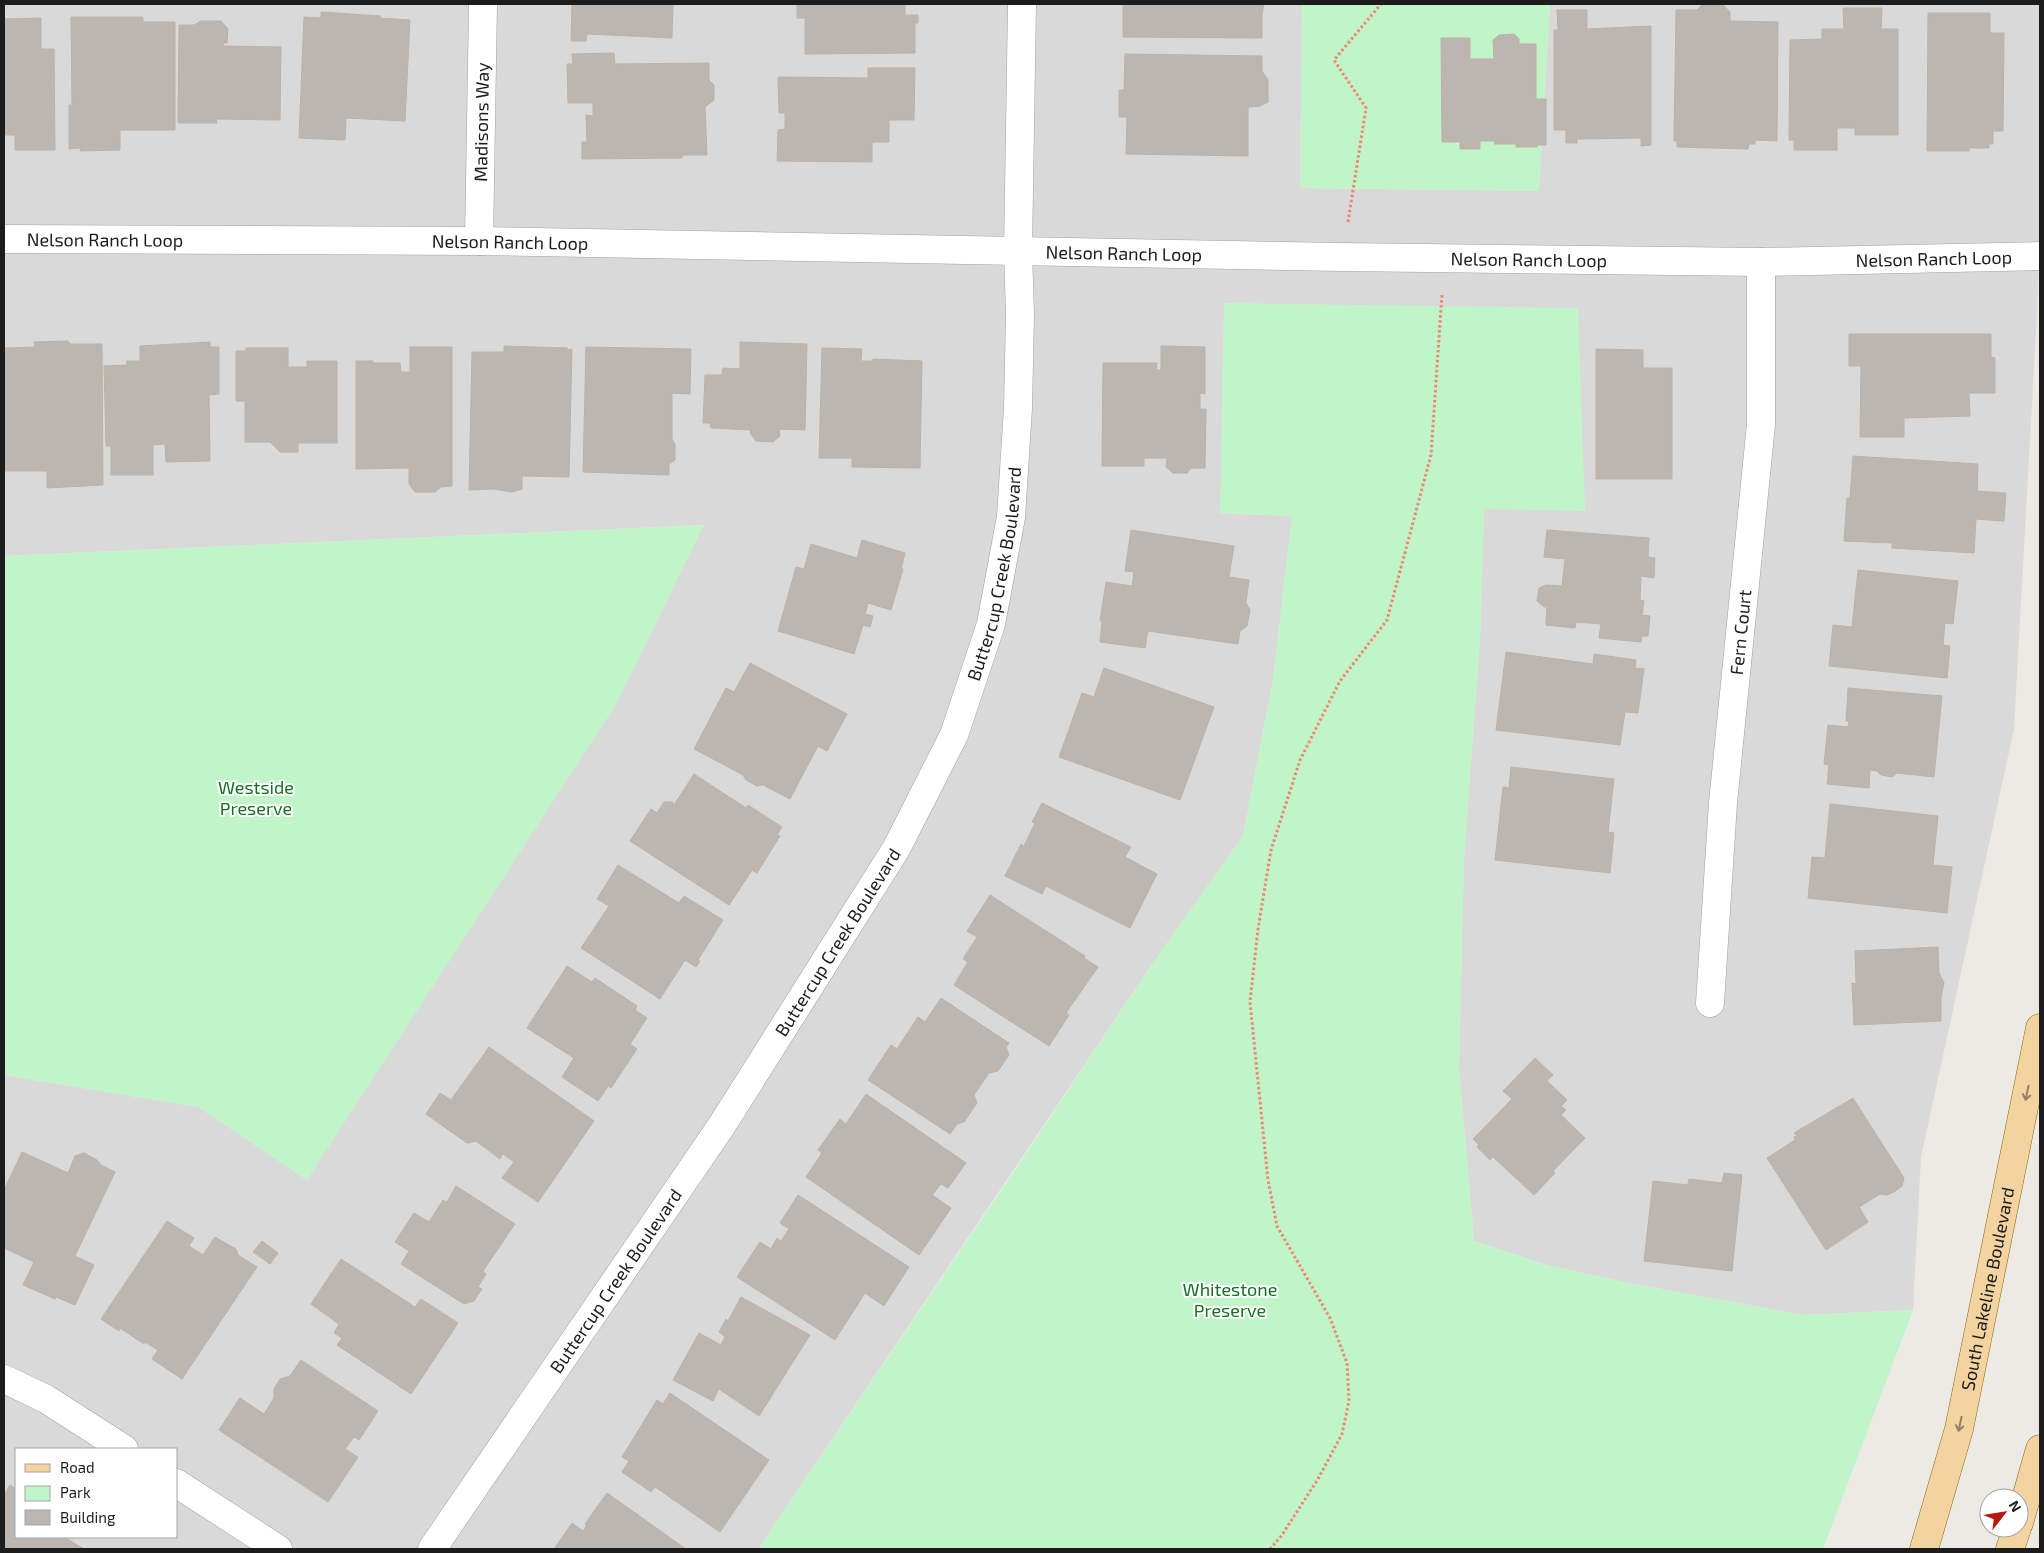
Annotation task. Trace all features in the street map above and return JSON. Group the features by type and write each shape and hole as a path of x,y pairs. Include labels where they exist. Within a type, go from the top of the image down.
{"main road":[{"name":"South Lakeline Boulevard","path":"1924,1549 1959,1429 2040,1028"},
{"path":"2029,1488 2040,1449"}],"street":[{"name":"Madisons Way","path":"479,241 483,4"},
{"path":"1018,251 1022,4"},
{"name":"Nelson Ranch Loop","path":"4,239 479,241 1761,262 2040,256"},
{"name":"Buttercup Creek Boulevard","path":"432,1549 722,1125 896,849 954,735 991,624 1011,517 1018,408 1020,314 1018,251"},
{"name":"Fern Court","path":"1710,1003 1723,803 1761,424 1761,262"},
{"path":"4,1379 46,1399 122,1448"},
{"path":"178,1484 278,1549"}],"path":[{"path":"1352,199 1366,108 1334,60 1381,4"},
{"path":"1270,1549 1288,1527 1318,1479 1338,1442 1342,1434 1349,1401 1347,1363 1330,1318 1277,1226 1268,1180 1250,1002 1258,930 1271,850 1300,760 1340,681 1387,620 1431,455 1442,294"}],"shaded area":[{"path":"4,4 1302,4 1300,188 1539,191 1550,4 2040,4 2040,226 2037,314 2014,729 1921,1157 1913,1310 1803,1315 1633,1284 1547,1265 1474,1241 1459,1069 1464,857 1480,639 1484,509 1578,308 1220,513 1292,516 1273,680 1243,836 1155,960 758,1549 4,1549 4,1075 198,1107 307,1180 704,525 4,556"}],"green space":[{"path":"1302,4 1550,4 1539,191 1300,188"},
{"name":"Whitestone Preserve","path":"1224,303 1578,308 1585,511 1484,509 1480,639 1464,857 1459,1069 1474,1241 1547,1265 1633,1284 1803,1315 1913,1310 1823,1549 758,1549 1155,960 1243,836 1273,680 1292,516 1220,513"},
{"name":"Westside Preserve","path":"704,525 617,703 307,1180 198,1107 4,1075 4,556"}],"building":[{"path":"572,4 673,4 672,38 587,34 586,41 571,41"},
{"path":"797,4 905,4 905,15 918,15 918,23 915,23 915,53 805,54 805,18 797,18"},
{"path":"1123,4 1264,4 1262,38 1123,37"},
{"path":"1702,5 1723,5 1730,12 1730,21 1778,22 1777,141 1755,140 1755,144 1749,144 1748,149 1677,147 1677,141 1674,141 1676,10 1697,10"},
{"path":"1843,8 1882,8 1881,29 1898,29 1898,135 1855,135 1855,128 1837,128 1837,150 1794,150 1794,140 1789,140 1790,40 1822,39 1822,29 1844,29"},
{"path":"1557,10 1587,10 1587,29 1651,26 1651,145 1641,146 1641,138 1577,139 1577,143 1566,143 1566,130 1554,130 1554,30 1558,30"},
{"path":"321,12 410,20 405,121 346,118 345,140 299,138 304,17 321,18"},
{"path":"1928,13 1990,13 1990,33 2004,33 2003,131 1993,131 1993,144 1989,144 1989,148 1969,148 1969,151 1927,151"},
{"path":"71,17 143,17 143,22 175,22 175,130 120,130 120,150 80,151 81,148 69,149 69,105 72,105"},
{"path":"41,18 41,49 54,49 55,150 15,150 15,135 4,135 4,19"},
{"path":"201,21 221,21 228,29 227,43 223,43 224,46 281,47 280,120 216,119 217,123 178,123 179,25 194,25"},
{"path":"1514,34 1519,39 1519,44 1536,44 1536,99 1546,99 1546,145 1516,147 1516,144 1494,144 1495,141 1480,141 1480,149 1460,149 1460,142 1442,142 1441,38 1470,38 1470,59 1494,59 1493,40 1499,35"},
{"path":"614,53 615,64 709,63 709,80 714,85 714,100 705,107 707,155 682,155 682,158 582,159 582,142 587,142 586,115 593,116 593,103 568,103 567,64 573,64 572,54"},
{"path":"1125,54 1262,56 1262,71 1268,80 1268,102 1260,106 1248,107 1248,156 1126,154 1127,117 1119,117 1119,90 1124,90"},
{"path":"868,68 915,68 914,120 889,120 889,142 872,142 872,162 777,161 778,130 785,129 785,113 779,113 778,77 868,78"},
{"path":"1849,334 1991,334 1991,357 1995,358 1995,393 1969,393 1970,416 1904,418 1904,437 1860,437 1861,366 1849,366"},
{"path":"68,341 70,344 102,344 103,485 47,488 47,471 4,471 4,348 35,347 34,342"},
{"path":"210,342 210,347 219,347 219,394 209,395 210,461 166,462 165,444 153,445 153,475 111,475 111,446 106,446 104,366 127,365 127,361 140,361 140,346"},
{"path":"740,342 807,344 805,430 779,429 780,436 773,442 756,441 750,433 751,430 711,428 710,423 703,423 705,375 722,375 723,368 740,369"},
{"path":"504,346 572,349 569,477 522,476 522,489 512,492 493,489 469,490 472,352 504,352"},
{"path":"1161,346 1205,347 1205,394 1200,393 1200,409 1206,409 1205,468 1191,468 1187,473 1173,473 1166,467 1167,458 1144,458 1144,466 1102,466 1103,363 1157,363 1156,370 1161,370"},
{"path":"410,347 452,347 452,486 441,487 435,492 415,492 409,484 409,468 356,469 356,361 400,363 401,372 410,372"},
{"path":"586,347 691,349 690,394 672,393 672,439 675,444 675,460 669,464 669,475 583,472"},
{"path":"246,348 288,348 288,367 307,367 307,361 337,361 337,443 298,443 298,452 280,452 270,442 245,442 245,401 236,401 236,351 246,351"},
{"path":"822,348 862,349 861,361 873,361 873,359 922,361 920,468 852,467 852,458 819,458"},
{"path":"1596,349 1643,350 1643,368 1672,368 1672,479 1596,479"},
{"path":"1853,456 1978,464 1977,491 2006,493 2004,521 1976,519 1974,553 1892,548 1892,543 1844,541 1847,498 1850,498"},
{"path":"1131,530 1234,546 1229,577 1249,580 1246,603 1250,610 1247,626 1240,631 1238,644 1148,631 1145,648 1100,642 1102,621 1100,621 1106,582 1132,586 1134,572 1125,571"},
{"path":"1547,530 1649,538 1648,557 1655,558 1654,578 1641,576 1640,600 1644,601 1642,615 1650,616 1648,636 1642,636 1641,642 1599,638 1601,624 1576,622 1575,628 1546,625 1547,607 1544,607 1537,601 1539,588 1546,585 1562,586 1565,559 1544,557"},
{"path":"862,540 905,553 901,569 903,569 891,610 868,603 865,614 873,616 870,627 863,625 854,654 778,631 796,567 804,569 811,544 857,558"},
{"path":"1858,570 1958,581 1953,624 1945,623 1943,645 1950,646 1947,678 1829,666 1833,625 1852,627"},
{"path":"1506,652 1593,664 1594,654 1636,660 1635,668 1644,669 1638,713 1625,712 1620,745 1496,730"},
{"path":"750,663 847,714 827,751 818,746 790,799 763,785 757,786 746,780 743,775 694,749 726,688 734,692"},
{"path":"1104,668 1214,707 1180,800 1059,757 1082,693 1094,697"},
{"path":"1848,688 1942,696 1934,777 1897,773 1892,777 1870,770 1869,788 1827,784 1829,765 1824,764 1828,725 1848,727 1849,721 1846,721"},
{"path":"1511,767 1614,779 1608,832 1614,833 1610,873 1495,860 1503,787 1509,788"},
{"path":"694,774 746,808 748,805 782,827 777,835 780,836 757,873 752,870 729,905 630,841 651,809 657,813 664,802 672,802 674,805"},
{"path":"1042,803 1131,847 1125,857 1157,874 1130,928 1046,886 1042,894 1005,876 1021,844 1024,846 1035,823 1032,822"},
{"path":"1830,804 1938,816 1933,865 1952,867 1947,913 1808,898 1812,857 1825,858"},
{"path":"618,865 679,903 684,896 723,920 698,960 700,961 696,967 685,960 660,999 581,948 609,906 597,899"},
{"path":"990,895 1085,956 1084,958 1098,967 1066,1013 1069,1015 1049,1046 954,985 968,962 963,959 977,937 967,931"},
{"path":"1938,947 1939,973 1944,983 1941,997 1941,1021 1854,1025 1852,983 1856,984 1855,951"},
{"path":"567,966 592,982 595,978 637,1006 635,1010 647,1018 630,1044 637,1049 611,1088 608,1086 598,1101 562,1077 574,1058 527,1028"},
{"path":"941,998 1009,1043 1006,1047 1009,1055 998,1071 989,1073 974,1095 977,1103 964,1122 957,1124 950,1134 868,1080 891,1045 897,1049 918,1017 925,1022"},
{"path":"489,1047 594,1121 538,1202 502,1178 514,1162 503,1154 500,1159 476,1141 467,1143 426,1114 440,1093 451,1100"},
{"path":"1535,1058 1553,1075 1547,1081 1567,1100 1561,1106 1566,1110 1561,1115 1585,1138 1553,1171 1555,1173 1534,1195 1493,1157 1490,1160 1477,1147 1479,1145 1473,1139 1512,1099 1503,1091"},
{"path":"866,1094 966,1163 948,1188 941,1184 932,1195 951,1208 919,1255 806,1177 822,1153 818,1150 840,1119 846,1124"},
{"path":"1853,1098 1904,1178 1902,1186 1894,1192 1887,1195 1880,1194 1859,1207 1868,1222 1826,1250 1767,1158 1795,1140 1794,1137 1797,1136 1794,1133"},
{"path":"22,1152 68,1173 75,1156 84,1153 115,1172 75,1256 94,1265 75,1305 56,1297 55,1299 23,1285 34,1262 4,1248 4,1190"},
{"path":"1724,1173 1742,1175 1732,1271 1644,1261 1653,1181 1688,1185 1689,1179 1722,1183"},
{"path":"456,1186 515,1224 483,1271 486,1274 478,1287 482,1289 474,1301 464,1304 401,1264 409,1251 395,1242 414,1213 429,1222 443,1200 447,1202"},
{"path":"798,1195 909,1267 884,1306 865,1293 835,1340 737,1277 760,1242 771,1249 777,1238 781,1241 789,1229 780,1223"},
{"path":"167,1221 194,1238 189,1246 203,1255 215,1237 236,1249 238,1255 257,1267 182,1379 152,1359 158,1350 145,1342 144,1344 120,1328 119,1331 101,1319"},
{"path":"262,1241 278,1253 270,1264 253,1252"},
{"path":"341,1259 415,1307 421,1299 458,1323 411,1394 337,1345 342,1338 334,1333 339,1324 311,1304"},
{"path":"741,1297 810,1335 759,1416 719,1389 713,1401 673,1380 699,1333 721,1345 725,1337 719,1332 726,1319 728,1321"},
{"path":"301,1360 378,1411 359,1440 354,1437 345,1449 358,1457 328,1502 219,1430 240,1398 264,1414 274,1398 274,1389 280,1379 290,1376"},
{"path":"670,1393 769,1460 720,1532 655,1487 651,1492 622,1472 629,1461 622,1457 657,1400 663,1404"},
{"path":"10,1485 15,1488 15,1538 66,1538 84,1549 4,1549 5,1493"},
{"path":"607,1493 686,1549 554,1549 572,1523 583,1531 587,1525 585,1524"}]}
